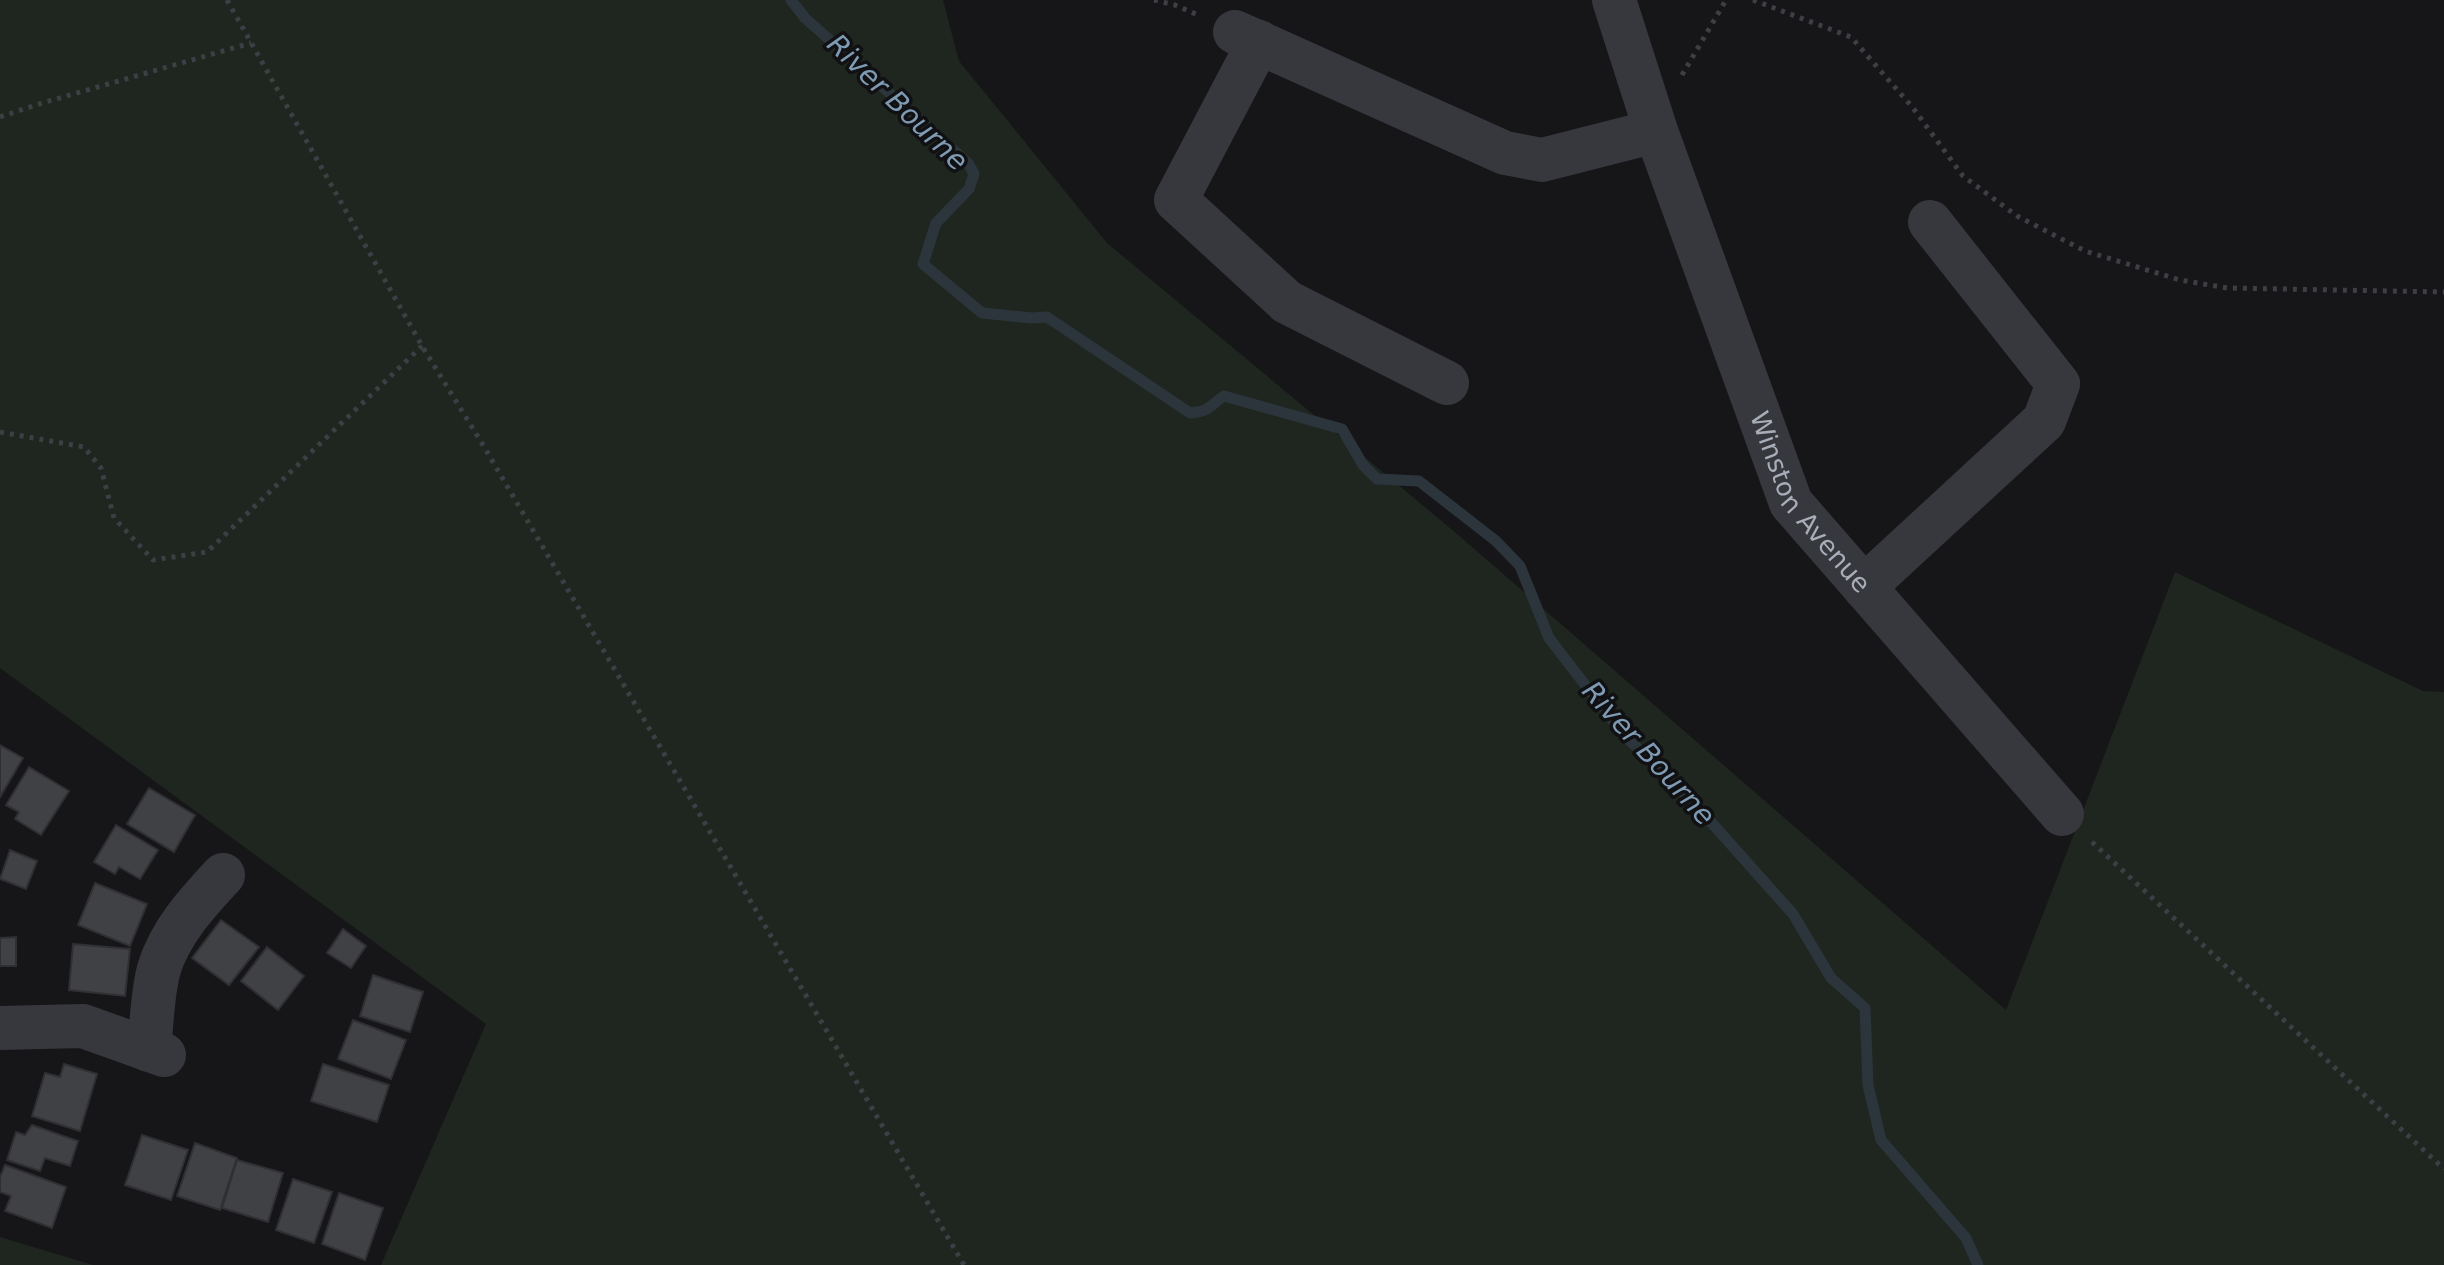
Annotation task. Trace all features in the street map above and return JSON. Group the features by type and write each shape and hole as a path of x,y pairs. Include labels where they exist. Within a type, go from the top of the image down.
{"street":[{"name":"Winston Avenue","path":"1614,0 1655,128 1791,503 2062,814"},
{"path":"1447,383 1287,302 1176,200 1247,37 1505,153 1542,160 1655,128"},
{"path":"1864,587 2044,421 2058,384 1930,222"},
{"path":"0,1028 83,1026 156,1053 159,970 167,948 201,899 223,875"}],"path":[{"path":"227,0 422,346 964,1265"},
{"path":"1154,0 1175,5 1181,0"},
{"path":"1655,128 1726,0"},
{"path":"1753,0 1851,37 1913,108 1963,176 2017,216 2085,251 2180,280 2227,288 2444,292"},
{"path":"0,117 251,43"},
{"path":"0,432 84,447 101,468 114,518 153,560 207,552 422,346"},
{"path":"2062,814 2444,1169"}],"shaded area":[{"path":"0,0 943,0 959,61 1107,243 1456,533 2006,1010 2175,572 2423,691 2444,692 2444,1265 381,1265 486,1024 0,668"},
{"path":"0,1237 93,1265 0,1265"}],"building":[{"path":"0,745 23,758 0,797"},
{"path":"29,767 69,791 41,835 15,819 19,812 6,805"},
{"path":"149,788 195,815 174,852 127,824"},
{"path":"116,825 158,850 140,879 119,867 115,874 94,862"},
{"path":"10,850 37,861 26,889 0,879"},
{"path":"95,883 147,904 130,946 78,925"},
{"path":"221,920 259,947 229,985 192,958"},
{"path":"343,929 366,946 351,968 327,953"},
{"path":"16,937 16,966 0,966 0,938"},
{"path":"73,944 130,949 125,996 69,990"},
{"path":"267,947 304,976 278,1010 241,981"},
{"path":"373,975 423,992 410,1032 360,1016"},
{"path":"353,1020 406,1040 391,1079 338,1059"},
{"path":"64,1064 97,1074 80,1131 32,1116 45,1073 60,1077"},
{"path":"323,1064 389,1085 377,1122 311,1101"},
{"path":"32,1125 78,1141 70,1166 45,1158 40,1171 7,1160 16,1132 25,1135"},
{"path":"142,1135 188,1150 171,1200 125,1185"},
{"path":"195,1143 237,1158 220,1210 177,1196"},
{"path":"237,1160 283,1173 268,1222 222,1208"},
{"path":"5,1165 66,1187 52,1228 5,1211 11,1196 0,1192 0,1177"},
{"path":"293,1179 332,1192 314,1243 276,1230"},
{"path":"339,1193 383,1208 365,1260 322,1244"}],"waterway":[{"name":"River Bourne","path":"791,0 805,18 968,163 974,174 969,189 936,223 923,264 982,313 1047,317 1190,413 1205,410 1224,396 1342,429 1363,465 1377,479 1419,481 1496,541 1520,566 1549,638 1623,734 1694,803 1793,914 1831,978 1865,1008 1868,1085 1881,1140 1966,1238 1978,1265"}]}
